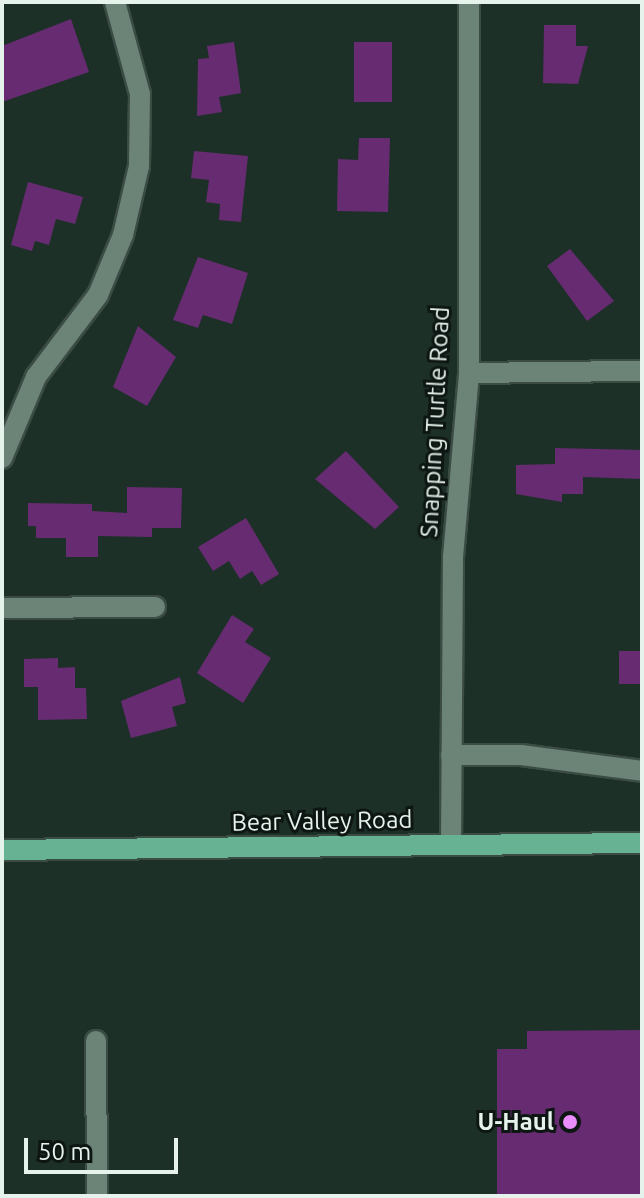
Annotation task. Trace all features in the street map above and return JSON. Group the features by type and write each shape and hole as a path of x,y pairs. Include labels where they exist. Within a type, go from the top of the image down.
{"main road":[{"name":"Bear Valley Road","path":"2,850 642,843"}],"street":[{"path":"2,458 36,377 98,295 123,235 139,166 140,94 115,2"},
{"name":"Snapping Turtle Road","path":"451,845 453,557 469,373 469,2"},
{"path":"469,373 642,371"},
{"path":"2,608 155,607"},
{"path":"451,755 521,755 642,771"},
{"path":"96,1041 97,1196"}],"building":[{"path":"71,19 89,72 2,102 2,46"},
{"path":"544,25 576,25 576,46 588,46 578,84 543,83"},
{"path":"234,42 241,93 219,97 222,112 197,116 198,59 209,58 207,46"},
{"path":"354,42 392,42 392,102 354,102"},
{"path":"359,138 390,138 388,212 337,211 338,159 358,160"},
{"path":"194,151 248,156 241,222 219,220 220,204 206,202 209,180 191,178"},
{"path":"28,182 83,197 75,224 56,219 49,245 35,241 32,251 11,245"},
{"path":"570,249 614,301 587,321 547,266"},
{"path":"198,257 248,273 232,324 203,315 198,328 173,320"},
{"path":"138,326 176,357 147,406 113,387"},
{"path":"555,448 642,450 642,479 583,477 583,494 562,494 562,502 516,494 516,465 555,464"},
{"path":"346,451 399,507 375,529 315,479"},
{"path":"127,487 182,488 181,528 152,528 152,537 98,536 98,557 66,557 66,538 36,538 36,526 28,526 28,503 92,504 92,511 127,513"},
{"path":"246,518 279,574 261,585 252,571 240,579 229,561 213,571 198,547"},
{"path":"232,615 254,629 245,642 271,658 243,703 197,673"},
{"path":"619,651 642,651 642,684 619,684"},
{"path":"58,658 58,668 75,667 75,688 86,688 87,719 38,720 38,687 24,687 24,659"},
{"path":"180,677 186,703 172,707 177,726 131,738 121,701"},
{"name":"U-Haul","path":"642,1030 642,1196 497,1196 497,1049 527,1049 527,1031"}],"place":[{"name":"U-Haul","path":"570,1122"}]}
